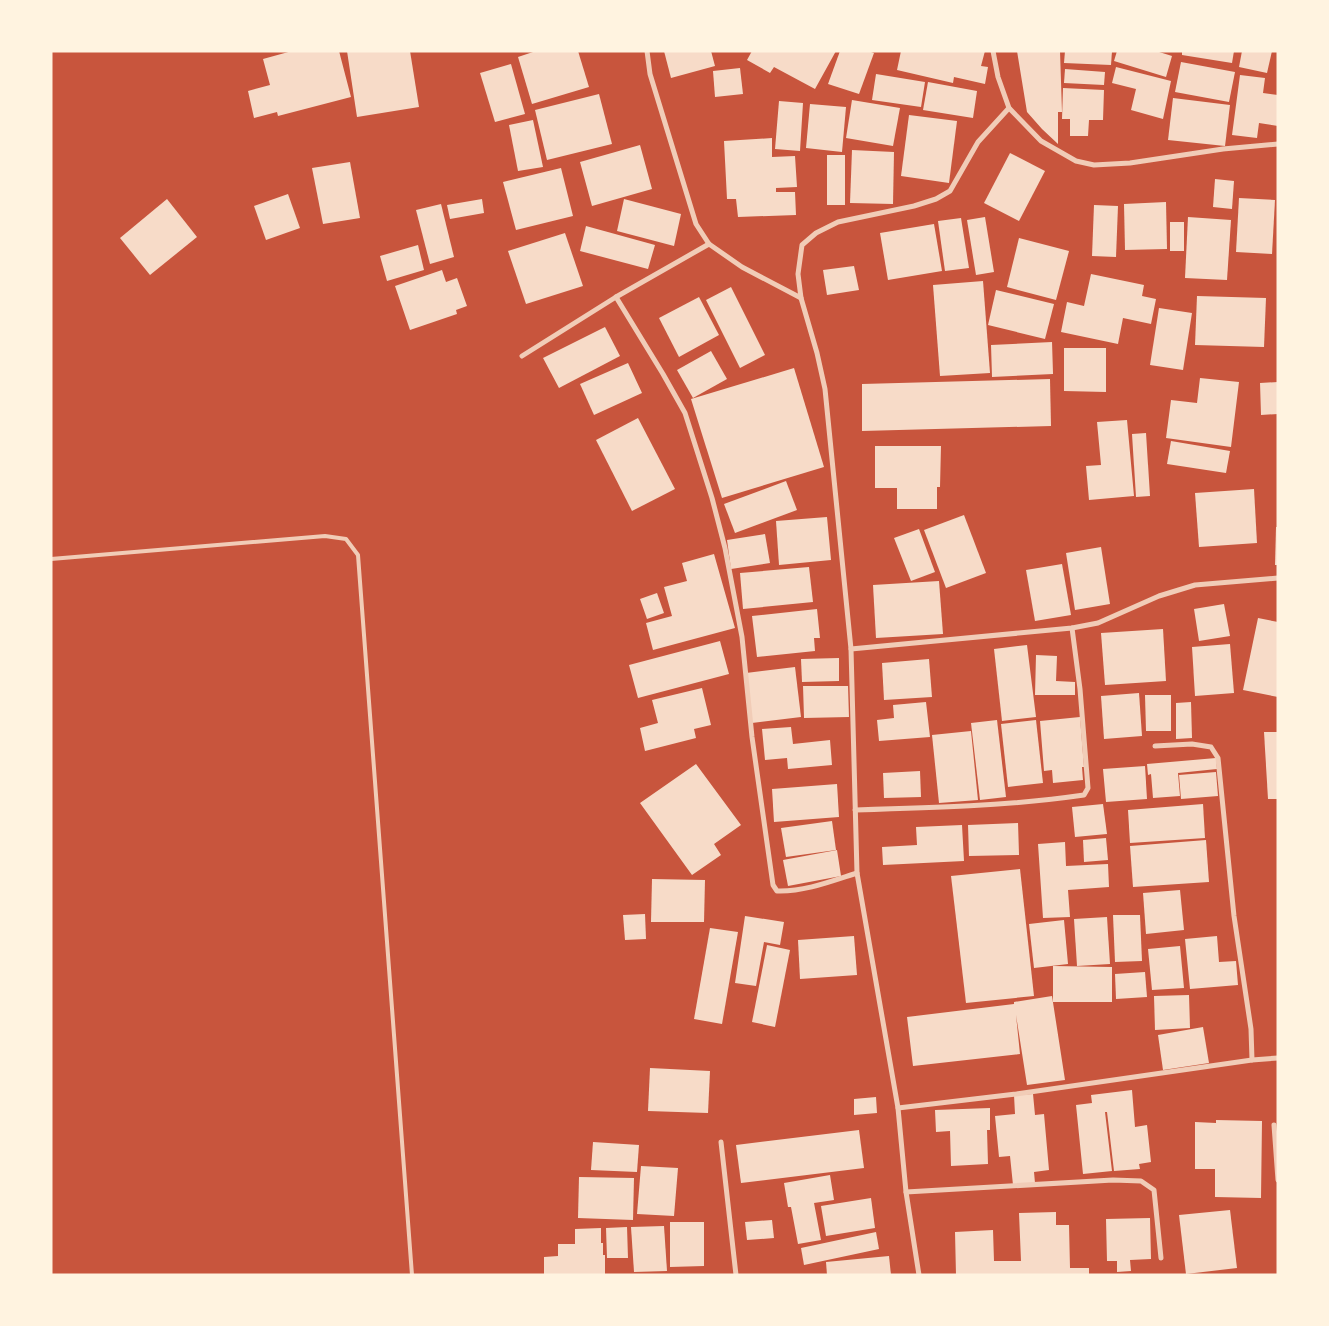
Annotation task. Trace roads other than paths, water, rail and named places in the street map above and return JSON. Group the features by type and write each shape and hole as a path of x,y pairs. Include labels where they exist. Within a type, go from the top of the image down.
{"street":[{"path":"647,51 650,74 696,224 709,244 742,268 801,298"},
{"path":"993,51 998,77 1009,108 1041,141 1076,161 1094,165 1130,163 1223,149 1278,144"},
{"path":"918,1275 906,1192 898,1108 857,873 851,649 825,389 801,298 798,274 802,245 816,233 838,222 914,206 936,199 950,191 978,142 1009,108"},
{"path":"522,356 616,297 709,244"},
{"path":"616,297 685,413 720,531 742,637 752,737 773,885 777,891 786,892 857,873"},
{"path":"851,649 1072,628 1098,623 1159,596 1195,585 1278,578"},
{"path":"855,810 979,805 1084,795 1088,788 1080,689 1072,628"},
{"path":"1155,746 1192,744 1211,747 1218,758 1234,916 1251,1028 1252,1060"},
{"path":"898,1108 1016,1094 1252,1060 1278,1058"},
{"path":"1274,1125 1278,1180"},
{"path":"721,1142 736,1275"},
{"path":"906,1192 1100,1180 1140,1181 1154,1190 1160,1258"}],"lane":[{"path":"51,559 324,536 346,539 358,554 412,1275"}]}
